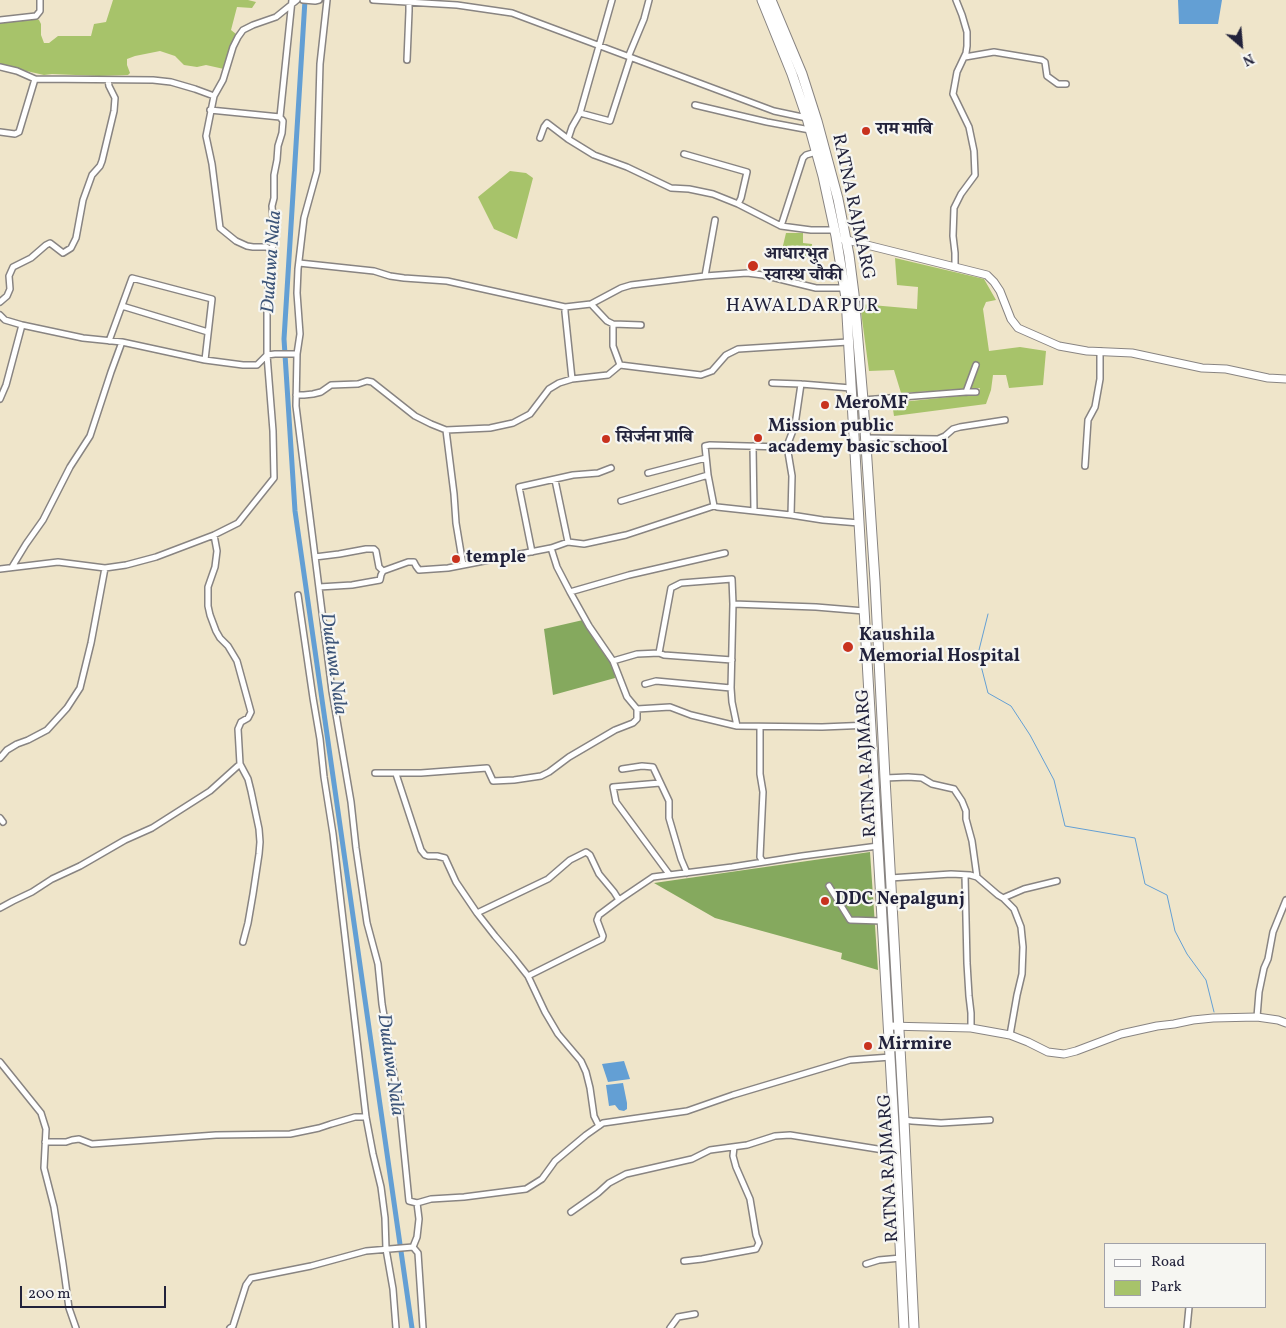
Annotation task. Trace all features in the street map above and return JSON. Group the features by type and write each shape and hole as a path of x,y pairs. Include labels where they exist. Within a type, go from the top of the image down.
{"highway":[{"name":"RATNA RAJMARG","path":"762,0 792,74 807,118 823,176 844,288 852,388 896,1152 904,1328"},
{"name":"RATNA RAJMARG","path":"771,0 802,74 817,121 838,199 854,294 875,581 914,1328"}],"street":[{"path":"0,20 36,16 40,11 40,0"},
{"path":"273,250 266,247 247,246 236,241 220,228 212,164 206,136 214,96 223,80 238,37 243,30 276,17 297,0"},
{"path":"303,0 317,1"},
{"path":"327,0 320,64 317,171 304,218 298,270 297,293 300,334 297,354 296,406 337,723 351,802 366,913 378,964 382,1004 400,1111 409,1201 417,1203 432,1199 526,1189 542,1179 555,1161 603,1123 696,1108 850,1060 900,1058"},
{"path":"374,0 457,5 512,13 774,111 807,118"},
{"path":"568,139 580,113 612,0"},
{"path":"580,113 610,121 630,59 629,57 650,0"},
{"path":"955,267 954,208 961,194 975,175 974,151 969,127 953,94 957,72 968,46 967,32 956,0"},
{"path":"407,60 409,2"},
{"path":"0,569 58,562 105,568 156,557 214,535 238,523 274,478 274,431 267,355 268,280 274,233 272,206 274,175 282,133 280,117 291,3"},
{"path":"964,57 994,52 1042,60 1045,62 1047,76 1058,84 1066,84"},
{"path":"0,67 35,78 172,82 214,96"},
{"path":"0,132 15,134 19,132 35,78"},
{"path":"0,302 7,296 10,290 9,276 13,267 31,258 50,243 63,253 71,248 76,238 83,200 92,175 102,161 114,111 115,98 108,80"},
{"path":"695,105 810,130"},
{"path":"210,110 280,117"},
{"path":"540,138 547,123 594,155 627,167 671,188 689,189 713,194 738,204 781,226 835,233 846,240 987,275 1000,291 1011,319 1018,328 1059,346 1087,351 1132,353 1202,368 1226,369 1268,378 1286,379"},
{"path":"781,226 803,158 816,152"},
{"path":"684,154 747,172 738,204"},
{"path":"705,276 715,220"},
{"path":"299,263 374,271 404,278 447,281 566,307 592,304 621,288 631,285 747,273 816,288 844,288"},
{"path":"109,341 132,278 212,299 205,360"},
{"path":"592,304 607,321 613,324 641,325"},
{"path":"122,306 208,332"},
{"path":"566,307 572,379"},
{"path":"0,315 6,320 22,326 83,338 122,342 205,360 243,365 257,365 267,355 297,354"},
{"path":"613,324 613,346 620,365"},
{"path":"0,399 6,385 22,326"},
{"path":"12,567 43,520 70,467 90,436 122,342"},
{"path":"296,395 321,392 331,385 358,384 367,381 372,382 415,416 446,430 490,428 505,425 530,414 549,389 559,383 572,379 608,375 620,365 701,375 712,371 726,355 738,349 848,342"},
{"path":"1085,466 1088,420 1095,407 1100,379 1100,351"},
{"path":"966,392 976,365"},
{"path":"772,383 852,388"},
{"path":"791,515 792,476 787,446 795,425 801,384"},
{"path":"863,400 976,392"},
{"path":"866,438 938,439 960,427 1005,420"},
{"path":"446,430 456,523 464,565"},
{"path":"714,506 708,474 706,446 787,446"},
{"path":"753,446 754,511"},
{"path":"648,473 706,458"},
{"path":"532,552 518,487 573,475 598,473 611,468"},
{"path":"621,501 708,474"},
{"path":"555,480 568,542"},
{"path":"319,587 352,585 380,580 383,571 408,562 414,562 420,570 448,568 551,548 568,542 584,544 626,535 714,506 859,523"},
{"path":"214,535 217,551 215,567 208,587 208,606 216,630 236,661 251,712 248,718 241,722 238,730 240,764 252,790 260,842 253,894 243,942"},
{"path":"375,773 396,774 487,768 492,781 541,776 569,757 615,730 633,723 637,719 637,709 627,697 613,661 588,626 557,567 551,548"},
{"path":"315,557 374,549 379,567 383,571"},
{"path":"570,592 629,575 725,553"},
{"path":"0,758 7,750 17,744 47,730 67,708 80,688 91,643 105,568"},
{"path":"659,653 671,588 681,583 732,579 734,604 731,688 737,726"},
{"path":"298,595 333,834 366,1117 383,1202 396,1328"},
{"path":"734,604 864,611"},
{"path":"613,661 637,654 659,653 664,655 732,660"},
{"path":"645,684 656,681 731,688"},
{"path":"637,709 670,707 691,715 737,726 822,727 871,725"},
{"path":"760,727 760,774 763,792 760,857 763,862"},
{"path":"0,908 152,828 210,791 240,764"},
{"path":"622,769 642,766 653,768 669,801 669,818 687,873"},
{"path":"396,774 421,850 428,856 445,858 456,882 495,936 528,976 558,1034 581,1060 590,1088 594,1116 599,1126"},
{"path":"885,778 918,777 932,784 954,789 966,811 977,877"},
{"path":"660,783 613,787 616,802 669,874"},
{"path":"528,976 602,939 603,936 597,920 599,915 653,877 878,846"},
{"path":"478,913 548,879 570,860 586,852 590,855 599,874 618,900"},
{"path":"965,875 971,1028"},
{"path":"890,878 965,875 977,877 1003,898 1014,910 1021,927 1023,947 1022,974 1010,1035"},
{"path":"1003,898 1024,889 1057,881"},
{"path":"829,886 850,920 882,921"},
{"path":"1257,1017 1259,992 1264,968 1268,959 1273,932 1286,900"},
{"path":"888,1026 971,1028 1010,1035 1048,1052 1064,1054 1076,1052 1121,1034 1193,1020 1257,1017 1286,1023"},
{"path":"0,1062 41,1113 46,1130 44,1168 54,1207 64,1264 69,1308 76,1328"},
{"path":"46,1142 66,1142 79,1139 92,1144 216,1134 290,1134 312,1130 355,1117 366,1117"},
{"path":"904,1120 941,1123 990,1120"},
{"path":"571,1212 609,1183 626,1174 692,1159 710,1150 746,1145 775,1136 790,1135 896,1152"},
{"path":"684,1261 702,1260 756,1249 759,1243 750,1199 733,1156 734,1146"},
{"path":"413,1247 417,1237 419,1219 417,1203"},
{"path":"230,1328 233,1326 246,1285 251,1278 311,1266 366,1251 413,1247"},
{"path":"413,1247 418,1253 423,1328"},
{"path":"866,1264 879,1260 900,1258"},
{"path":"1187,1328 1189,1308"},
{"path":"670,1328 678,1317 695,1314"}],"green space":[{"path":"113,0 248,0 256,2 252,8 237,7 231,30 236,34 224,69 206,65 197,67 184,65 175,56 160,51 127,59 130,73 128,75 44,75 0,65 0,22 36,18 41,24 41,35 44,43 49,43 58,36 91,36 94,24 106,22"},
{"path":"510,171 526,173 533,178 517,239 494,229 478,197"},
{"path":"786,233 803,233 803,243 812,244 813,258 781,254"},
{"path":"895,258 984,279 996,300 986,302 983,309 989,351 1020,347 1046,351 1043,385 1009,388 1006,375 993,375 991,390 986,404 894,416 892,403 978,394 980,388 901,393 894,370 869,371 860,304 917,309 918,287 897,285"},
{"path":"583,620 593,638 614,665 615,678 553,695 544,629"},
{"path":"870,852 878,970 841,959 842,953 715,918 654,883"}],"water":[{"path":"1178,0 1222,0 1218,24 1179,24"},
{"path":"624,1061 630,1079 608,1082 602,1064"},
{"path":"623,1083 627,1103 627,1109 624,1111 619,1110 615,1105 609,1106 606,1085"}],"waterway":[{"name":"Duduwa Nala","path":"305,0 284,339 295,511 412,1328"},
{"path":"988,614 978,654 988,693 1011,706 1030,735 1054,780 1065,826 1135,838 1145,884 1167,895 1175,931 1187,954 1206,980 1214,1012"}],"place":[{"name":"राम माबि","path":"866,131"},
{"name":"आधारभुत स्वास्थ चौकी","path":"753,266"},
{"name":"MeroMF","path":"825,405"},
{"name":"Mission public academy basic school","path":"758,438"},
{"name":"सिर्जना प्राबि","path":"606,439"},
{"name":"temple","path":"456,559"},
{"name":"Kaushila Memorial Hospital","path":"848,647"},
{"name":"DDC Nepalgunj","path":"825,901"},
{"name":"Mirmire","path":"868,1046"}],"district":[{"name":"HAWALDARPUR","path":"803,308"}]}
